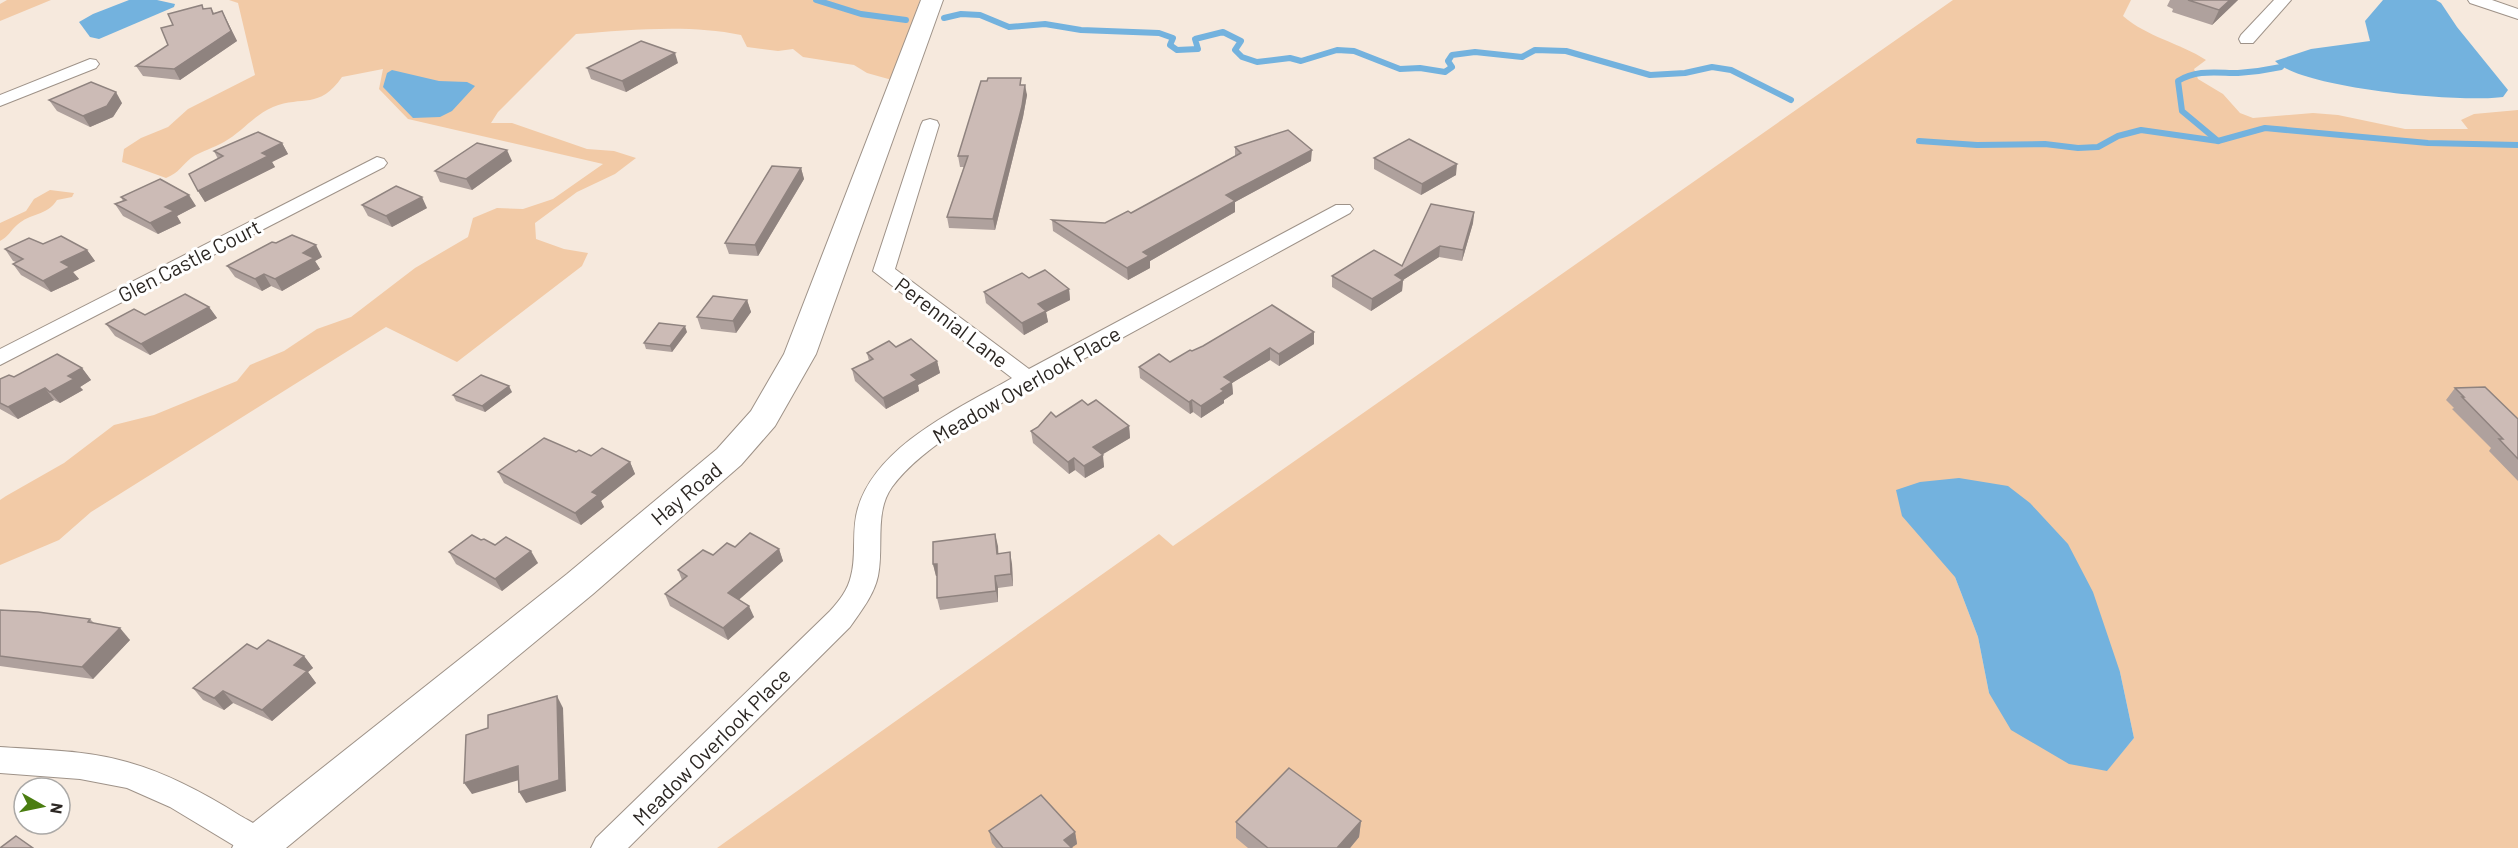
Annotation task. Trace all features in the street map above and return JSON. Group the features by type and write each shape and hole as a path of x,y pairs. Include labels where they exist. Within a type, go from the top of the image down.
{"street":[{"name":"Hay Road","path":"259,847 580,584 729,457 763,418 800,354 932,0"},
{"path":"2247,39 2283,0"},
{"path":"2476,0 2518,14"},
{"path":"0,101 90,64"},
{"name":"Perennial Lane","path":"930,125 884,271 1028,379"},
{"name":"Glen Castle Court","path":"0,357 377,163"},
{"name":"Meadow Overlook Place","path":"607,848 840,619 856,598 865,576 870,510 879,486 898,463 950,424 1028,379 1342,209"},
{"path":"0,760 78,765 129,775 172,793 259,847"}],"shaded area":[{"path":"7,0 51,0 0,21 0,4"},
{"path":"229,0 920,0 892,80 867,73 854,65 803,57 793,49 778,51 747,47 741,35 721,32 659,29 576,34 498,112 491,123 512,123 587,149 614,151 636,158 615,174 577,192 535,223 536,239 564,249 588,253 582,266 457,362 386,327 91,512 59,540 0,565 0,500 6,496 64,463 114,425 154,415 237,381 250,365 284,351 317,329 351,317 415,268 468,237 473,218 497,208 523,209 553,199 603,164 408,119 379,89 383,69 342,77 326,94 318,98 266,110 230,138 195,156 166,178 122,162 124,149 141,138 168,127 188,109 255,75 238,3"},
{"path":"1953,0 2131,0 2123,16 2153,35 2206,60 2194,69 2198,79 2223,94 2240,113 2253,118 2313,113 2338,115 2405,129 2468,129 2461,120 2474,114 2518,110 2518,848 717,848 1159,534 1173,546","holes":["1955,577 2120,672 2134,738 2107,770 1989,693 1978,637"]},
{"path":"50,190 74,193 72,197 57,200 43,212 22,221 0,241 0,223 26,211 34,199"}],"water":[{"path":"129,0 157,0 175,4 174,7 99,39 90,37 79,22 93,14"},
{"path":"2383,0 2436,0 2441,3 2457,27 2508,90 2503,97 2454,98 2384,92 2316,79 2291,71 2275,61 2311,49 2370,41 2365,21"},
{"path":"392,70 439,81 467,82 475,86 452,111 440,117 413,118 383,87 387,73"},
{"path":"1959,478 2008,486 2030,503 2068,544 2093,592 2120,672 2134,738 2107,771 2069,764 2011,730 1989,693 1978,637 1955,577 1902,516 1896,490 1920,482"}],"building":[{"path":"2188,0 2230,0 2219,10"},
{"path":"202,5 203,9 211,8 213,14 222,11 231,31 174,69 136,66 168,45 161,28 173,25 168,14"},
{"path":"641,41 675,53 622,81 587,68"},
{"path":"988,78 1021,78 1020,85 1025,85 1022,106 993,219 947,217 968,156 958,156 981,81 987,81"},
{"path":"91,82 116,92 107,106 83,116 49,100"},
{"path":"1288,130 1312,150 1226,195 1235,201 1143,252 1149,256 1127,268 1052,220 1105,223 1128,211 1131,213 1241,153 1235,147"},
{"path":"258,132 282,143 262,153 268,156 198,191 189,174 223,156 214,151"},
{"path":"1409,139 1457,164 1422,184 1374,158"},
{"path":"477,143 507,150 466,179 435,171"},
{"path":"772,166 801,168 755,245 725,243"},
{"path":"160,179 189,195 165,207 174,211 150,223 115,204 126,200 121,197"},
{"path":"396,186 422,197 386,216 362,205"},
{"path":"1431,204 1474,212 1463,250 1440,246 1395,275 1403,280 1372,299 1332,276 1374,250 1402,266"},
{"path":"292,235 316,245 303,253 314,258 275,279 264,274 255,279 227,266 272,242 276,243"},
{"path":"61,236 87,250 61,262 70,267 43,281 13,264 23,259 5,249 29,238 43,244"},
{"path":"1045,270 1069,289 1038,304 1046,311 1022,323 984,292 1022,273 1029,278"},
{"path":"185,294 209,307 141,344 106,324 134,309 145,315"},
{"path":"713,296 747,300 733,321 697,317"},
{"path":"1272,305 1314,332 1279,354 1270,348 1224,377 1232,382 1221,389 1224,391 1201,406 1192,400 1189,402 1139,367 1159,354 1170,362 1190,350 1203,346"},
{"path":"659,323 685,326 670,346 644,343"},
{"path":"911,339 937,361 911,375 917,380 883,398 852,369 873,359 867,353 889,341 896,347"},
{"path":"57,354 82,368 68,376 74,379 50,392 45,388 8,407 0,403 0,379 9,375 14,377"},
{"path":"481,375 509,386 482,406 453,395"},
{"path":"2485,387 2518,419 2518,459 2499,439 2503,439 2455,388"},
{"path":"1082,400 1088,405 1096,400 1129,426 1093,447 1103,455 1084,466 1074,458 1068,462 1031,431 1038,427 1051,412 1056,417"},
{"path":"544,438 591,456 602,448 630,462 592,492 598,495 575,513 498,472"},
{"path":"750,533 779,549 728,593 749,606 723,628 665,594 687,576 678,570 703,550 713,555 727,543 735,547"},
{"path":"995,534 997,554 1010,552 1011,574 995,576 996,591 937,598 937,564 933,564 933,542"},
{"path":"472,535 495,545 506,537 531,551 495,579 449,552"},
{"path":"0,610 90,619 88,622 120,628 82,667 0,656"},
{"path":"268,640 304,656 294,665 307,671 262,710 223,691 214,698 193,688 247,644 257,649"},
{"path":"557,696 559,780 519,792 518,766 464,783 466,735 488,728 488,715"},
{"path":"1289,768 1361,821 1337,848 1268,848 1236,822"},
{"path":"1041,795 1075,832 1064,840 1072,848 1003,848 989,831"},
{"path":"16,836 33,848 0,848"}],"waterway":[{"path":"816,0 861,14 906,20"},
{"path":"944,18 961,14 980,15 1009,27 1045,24 1081,30 1159,33 1173,38 1170,45 1177,50 1198,49 1195,39 1223,32 1241,41 1235,50 1242,57 1257,62 1290,58 1301,61 1337,50 1354,51 1400,69 1420,68 1445,72 1452,67 1448,61 1452,55 1475,52 1522,57 1535,50 1566,51 1650,75 1685,73 1712,67 1731,70 1791,100"},
{"path":"2218,141 2182,111 2178,81 2200,73 2244,73 2281,67"},
{"path":"2218,141 2265,128 2428,143 2518,145"},
{"path":"1919,141 1977,145 2045,144 2078,148 2098,147 2118,136 2141,130 2218,141"}]}
